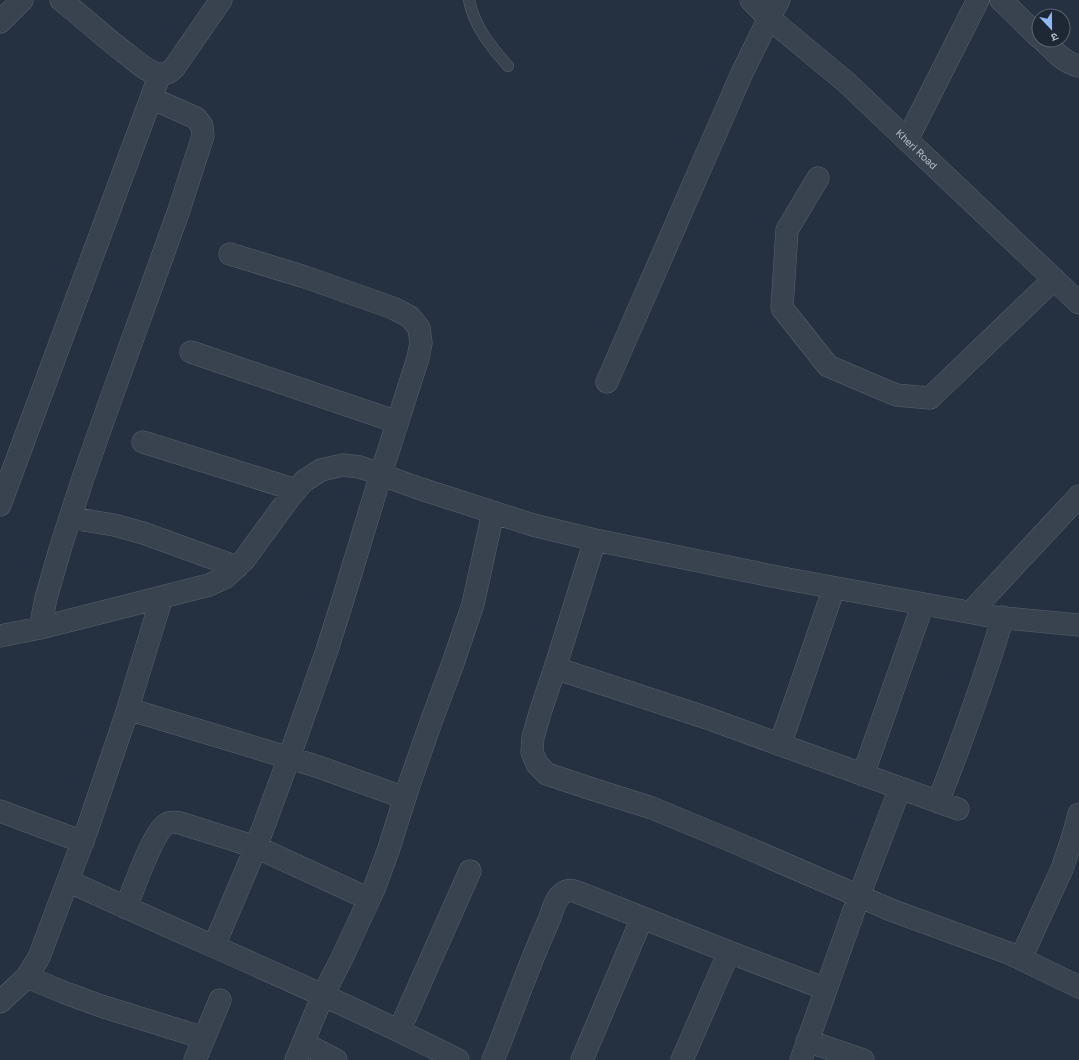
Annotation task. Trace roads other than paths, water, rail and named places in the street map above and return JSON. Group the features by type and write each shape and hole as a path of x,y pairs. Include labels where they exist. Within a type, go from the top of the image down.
{"street":[{"path":"0,22 22,0"},
{"path":"61,0 140,64 152,72 160,74 167,74 174,68 221,0"},
{"name":"Kheri Road","path":"751,0 774,9 846,82 1079,303"},
{"path":"907,140 978,0"},
{"path":"1001,0 1031,29"},
{"path":"607,382 739,80 774,9"},
{"path":"1051,48 1072,65 1079,66"},
{"path":"0,504 160,74"},
{"path":"40,628 61,546 83,478 178,213 203,136 202,126 196,118 151,98"},
{"path":"818,178 786,230 782,308 828,366 896,396 930,398 1054,279"},
{"path":"214,946 256,847 289,758 341,606 380,474 418,358 421,343 419,328 410,317 393,308 306,277 230,254"},
{"path":"191,352 397,422"},
{"path":"143,442 296,490"},
{"path":"0,636 40,628 209,585 226,577 244,560 304,480 321,470 343,465 360,467 418,488 533,525 595,540 774,577 923,604 1003,617 1079,625"},
{"path":"971,612 1079,496"},
{"path":"336,1060 300,1052 323,995 369,899 388,851 431,722 473,604 493,513"},
{"path":"71,518 114,525 143,533 236,567"},
{"path":"595,540 533,737 532,752 536,764 547,774 652,808 891,910 1021,958 1079,987"},
{"path":"780,745 834,588"},
{"path":"0,1002 27,977 39,957 83,842 128,709 162,597"},
{"path":"863,775 923,604"},
{"path":"938,802 992,656 1003,617"},
{"path":"555,668 707,718 958,810"},
{"path":"128,709 316,766 405,798"},
{"path":"863,1060 804,1050 859,896 900,788"},
{"path":"0,811 83,842"},
{"path":"1021,958 1062,868 1079,814"},
{"path":"126,908 152,844 158,833 165,825 172,822 180,823 256,847 369,899"},
{"path":"399,1031 470,871"},
{"path":"68,881 323,995 458,1060"},
{"path":"493,1060 544,930 559,897 563,892 570,890 826,989"},
{"path":"582,1060 642,918"},
{"path":"682,1060 729,952"},
{"path":"27,977 101,1006 204,1038"},
{"path":"195,1060 220,1000"}],"lane":[{"path":"470,0 474,17 487,40 508,66"}]}
